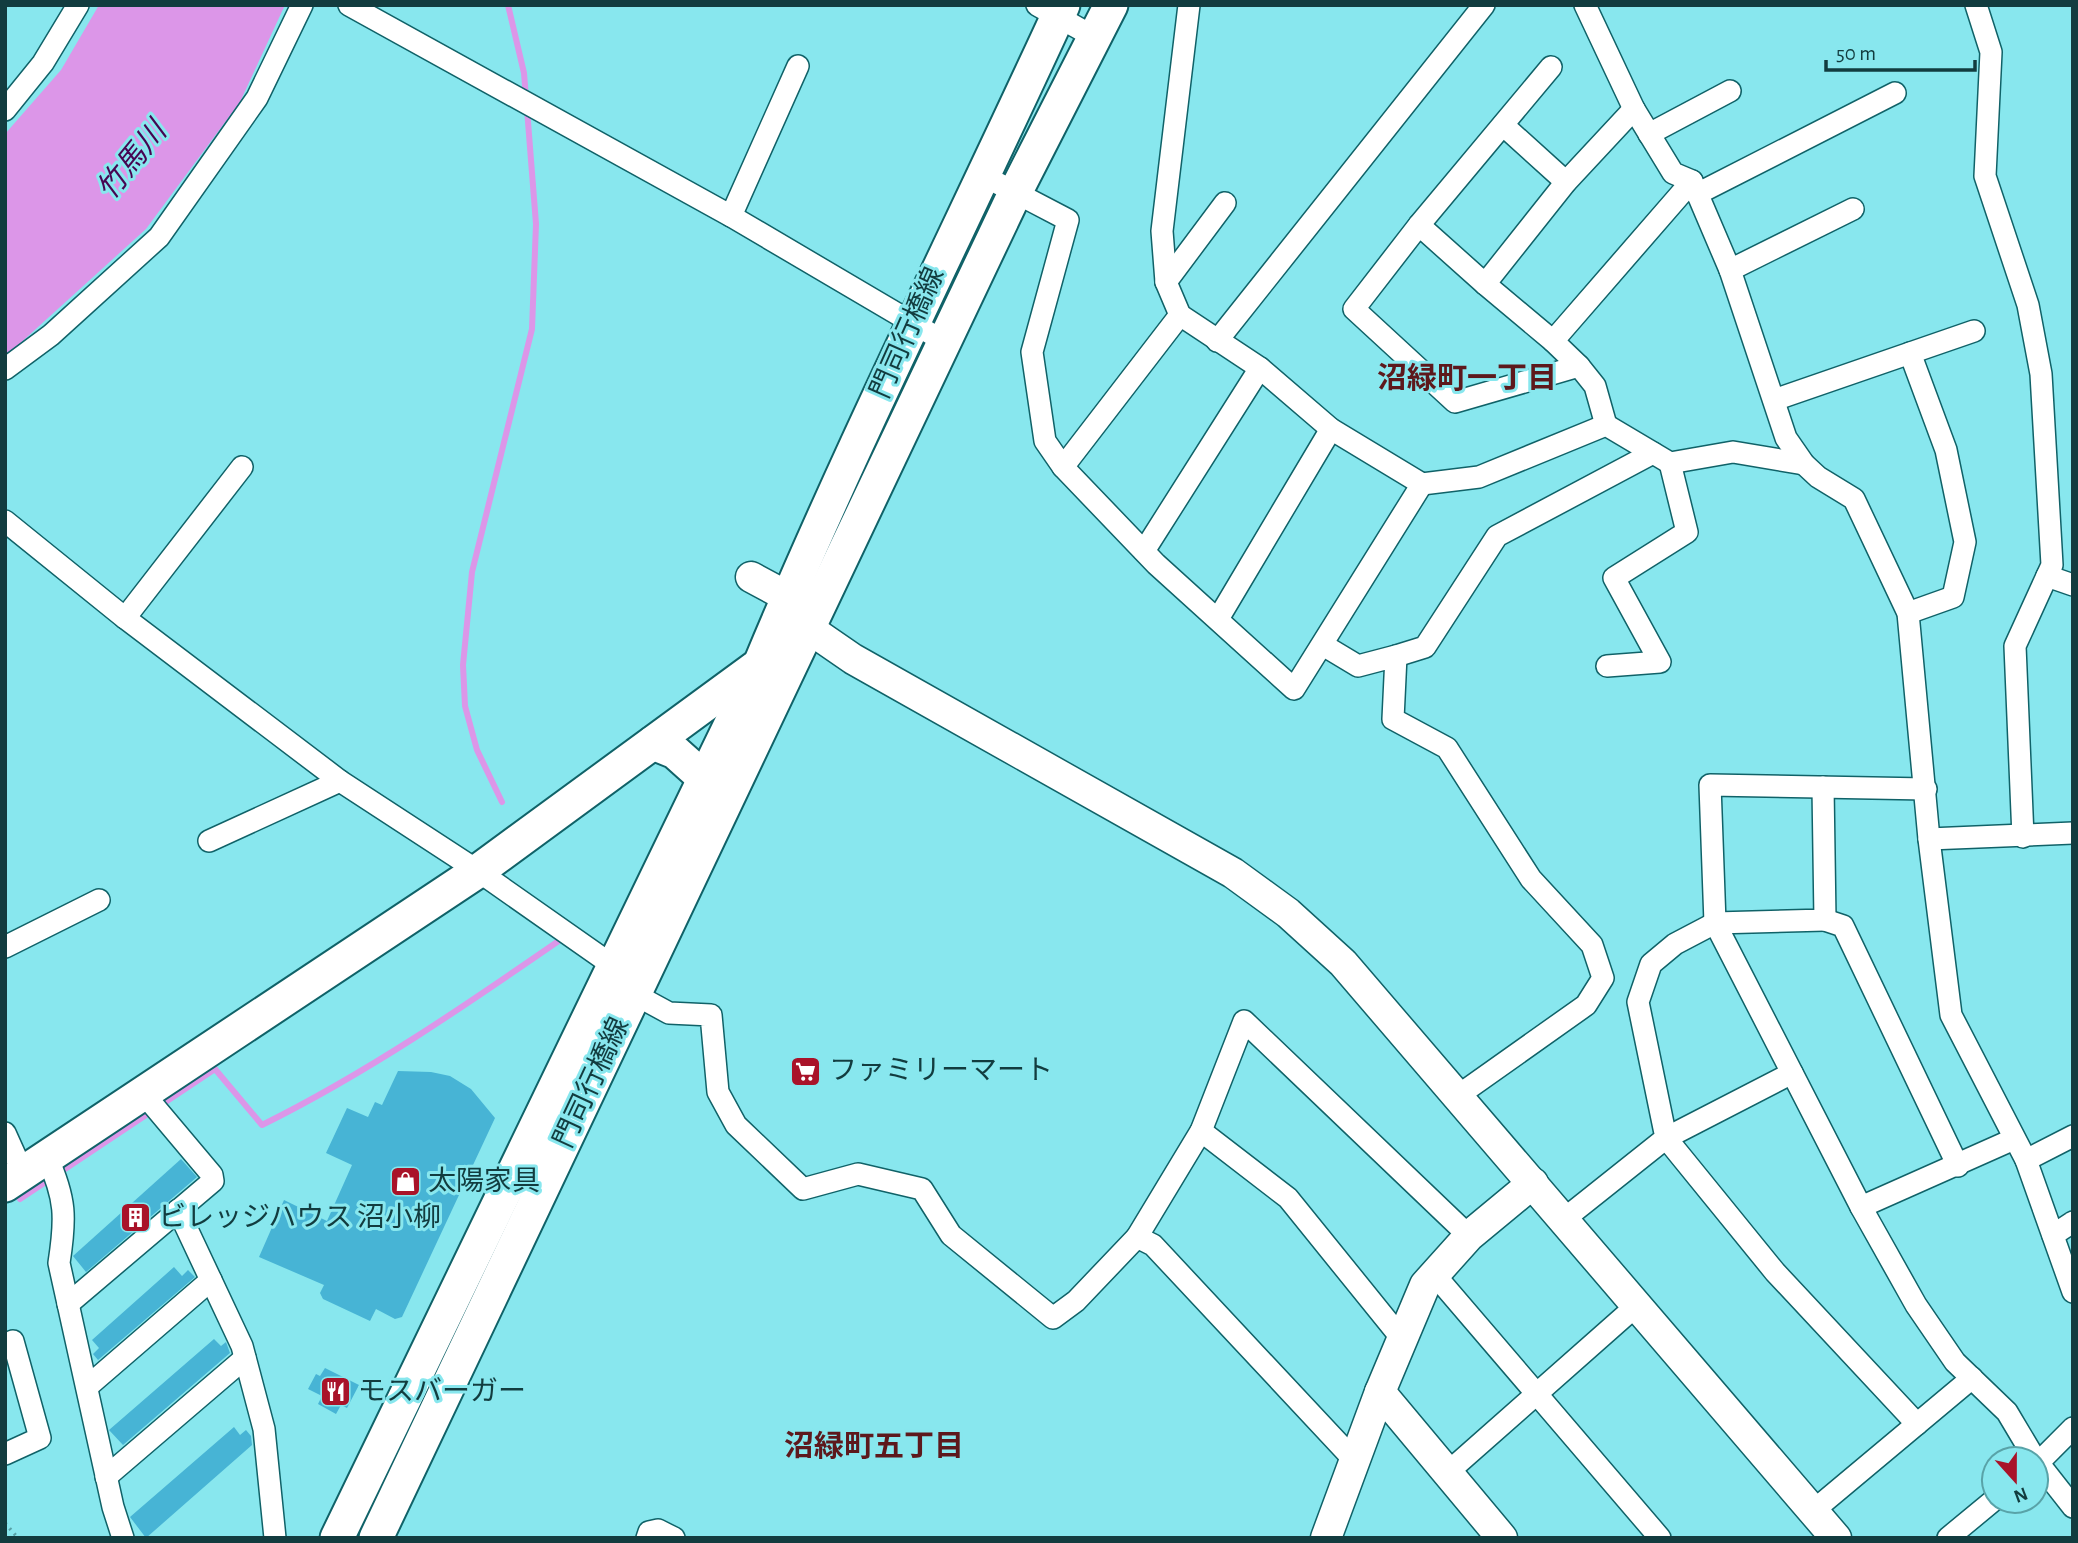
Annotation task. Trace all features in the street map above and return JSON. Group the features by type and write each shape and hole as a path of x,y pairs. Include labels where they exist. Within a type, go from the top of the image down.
{"main road":[{"name":"門司行橋線","path":"337,1538 628,981 808,628 1015,193 1097,38 1111,5"},
{"name":"門司行橋線","path":"376,1538 628,981 704,778 760,664 788,597 982,175 1052,10"},
{"name":"門司行橋線","path":"37,1173 152,1104 478,871 808,628"},
{"path":"653,743 677,753 704,778"}],"street":[{"path":"5,110 43,62 78,5"},
{"path":"5,369 51,335 159,237 257,98 302,5"},
{"path":"349,5 731,216 945,342"},
{"path":"1189,5 1163,231 1166,282 1180,315 1260,368 1331,429 1422,484 1479,477 1606,425"},
{"path":"1217,341 1484,5"},
{"path":"1585,5 1634,109 1649,134 1673,173 1695,188 1730,270 1786,438 1804,464 1818,477 1854,499 1908,613 1929,839 1951,1015 2026,1160 2073,1292"},
{"path":"1976,5 1992,52 1985,176 2028,304 2041,373 2052,565 2015,646 2023,837"},
{"path":"1052,10 1097,38"},
{"path":"731,216 798,66"},
{"path":"1551,67 1419,225 1354,309 1455,401 1579,366"},
{"path":"1649,134 1730,91"},
{"path":"1553,341 1695,188 1895,93"},
{"path":"1485,284 1566,182 1634,109"},
{"path":"1503,125 1566,182"},
{"path":"982,175 1068,220 1032,352 1045,441 1063,467 1144,551 1294,689 1422,484"},
{"path":"1166,282 1225,203"},
{"path":"1730,270 1853,209"},
{"path":"1419,225 1579,366 1595,386 1606,425 1661,458 1687,532 1614,578 1660,662 1607,666"},
{"path":"1063,467 1180,315"},
{"path":"1774,400 1975,331"},
{"path":"1908,613 1953,597 1965,542 1946,450 1909,353"},
{"path":"1144,551 1260,368"},
{"path":"1218,619 1331,429"},
{"path":"1323,645 1358,666 1425,647 1497,536 1661,458 1733,452 1804,464"},
{"path":"125,618 242,467"},
{"path":"5,521 125,618 340,780 478,871 669,1013 711,1014 718,1093 736,1125 803,1189 858,1174 922,1189 951,1235 1054,1318 1076,1301 1138,1237 1201,1131 1244,1021 1469,1236"},
{"path":"2047,576 2073,585"},
{"path":"751,577 788,597 808,628 853,659 1233,873 1288,914 1343,963 1459,1095 1836,1538"},
{"path":"1396,656 1393,719 1447,748 1531,879 1591,945 1603,978 1586,1005 1459,1095"},
{"path":"209,841 340,780"},
{"path":"1926,789 1710,785 1714,923 1861,1207 1916,1305 1955,1362 2007,1412 2026,1445"},
{"path":"1824,787 1825,920"},
{"path":"1929,839 2073,833"},
{"path":"5,947 99,900"},
{"path":"1917,1424 1775,1272 1666,1138 1637,1002 1651,964 1675,944 1714,923 1825,920 1843,926 1958,1166"},
{"path":"1563,1220 1666,1138 1793,1073"},
{"path":"68,1304 213,1181 212,1175 152,1104"},
{"path":"1201,1131 1288,1198 1402,1339"},
{"path":"5,1133 37,1173 65,1226 59,1263 106,1477 123,1538"},
{"path":"2026,1160 2073,1136"},
{"path":"1861,1207 2014,1139"},
{"path":"1329,1536 1380,1392 1425,1285 1469,1236 1533,1183"},
{"path":"178,1210 245,1358 264,1429 275,1538"},
{"path":"2053,1235 2073,1222"},
{"path":"1138,1237 1153,1245 1355,1461"},
{"path":"1434,1275 1660,1538"},
{"path":"87,1387 211,1280"},
{"path":"1447,1473 1636,1306"},
{"path":"5,1345 13,1341 40,1438 5,1454"},
{"path":"106,1477 245,1358"},
{"path":"1813,1511 1972,1378"},
{"path":"1380,1392 1502,1538"},
{"path":"2050,1449 2073,1428"},
{"path":"2050,1479 2073,1507"},
{"path":"1949,1537 1980,1512"},
{"path":"647,1538 649,1532 659,1530 674,1538"}],"path":[{"path":"5,1523 18,1538"}],"water":[{"name":"竹馬川","path":"99,5 285,5 240,102 146,229 5,357 5,134 61,70"}],"building":[{"name":"太陽家具","path":"398,1071 431,1072 450,1076 471,1089 495,1118 402,1317 395,1319 376,1309 370,1321 323,1299 320,1293 324,1285 259,1257 284,1200 327,1221 352,1165 326,1153 347,1108 368,1117 375,1102 382,1105"},
{"name":"ビレッジハウス 沼小柳","path":"181,1159 197,1177 86,1272 73,1256"},
{"name":"ビレッジハウス 沼小柳","path":"174,1267 182,1276 188,1270 195,1277 98,1360 93,1354 99,1348 92,1340"},
{"path":"214,1339 221,1346 226,1342 230,1353 123,1445 109,1430"},
{"name":"モスバーガー","path":"325,1368 359,1385 347,1408 341,1405 336,1414 318,1404 322,1396 308,1389 316,1374 320,1376"},
{"path":"234,1427 240,1435 246,1430 251,1436 252,1445 146,1538 130,1517"}],"waterway":[{"path":"508,5 524,73 526,98"},
{"path":"502,802 477,750 465,706 463,665 472,572 532,329 536,224 527,109"},
{"path":"20,1199 215,1069 262,1125 377,1061 560,940"}],"place":[{"name":"ファミリーマート","path":"806,1071"},
{"name":"太陽家具","path":"405,1182"},
{"name":"ビレッジハウス 沼小柳","path":"135,1218"},
{"name":"モスバーガー","path":"335,1392"}],"district":[{"name":"沼緑町一丁目","path":"1467,379"},
{"name":"沼緑町五丁目","path":"874,1447"}]}
